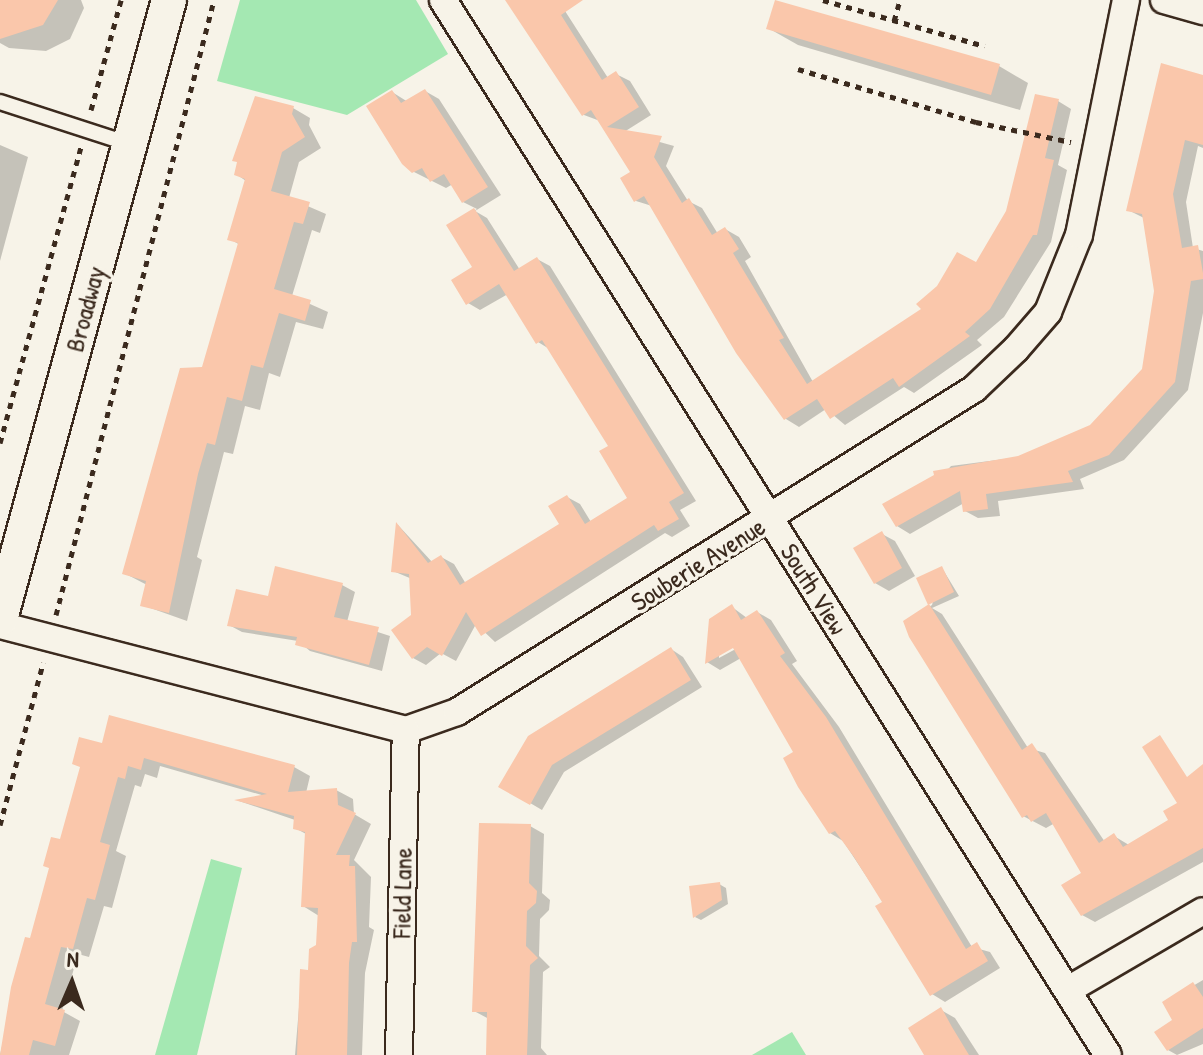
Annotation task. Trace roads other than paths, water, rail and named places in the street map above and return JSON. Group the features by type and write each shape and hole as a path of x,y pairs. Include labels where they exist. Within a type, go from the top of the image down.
{"street":[{"name":"Broadway","path":"0,622 169,0"},
{"name":"South View","path":"443,0 1108,1055"},
{"name":"Souberie Avenue","path":"406,730 457,712 770,520 974,389 1024,340 1062,284 1079,235 1126,0"},
{"path":"1164,0 1203,11"},
{"path":"0,622 50,639 406,730"},
{"name":"Field Lane","path":"399,1055 406,730"},
{"path":"1068,990 1203,911"}],"lane":[{"path":"0,102 85,132 130,144"}]}
